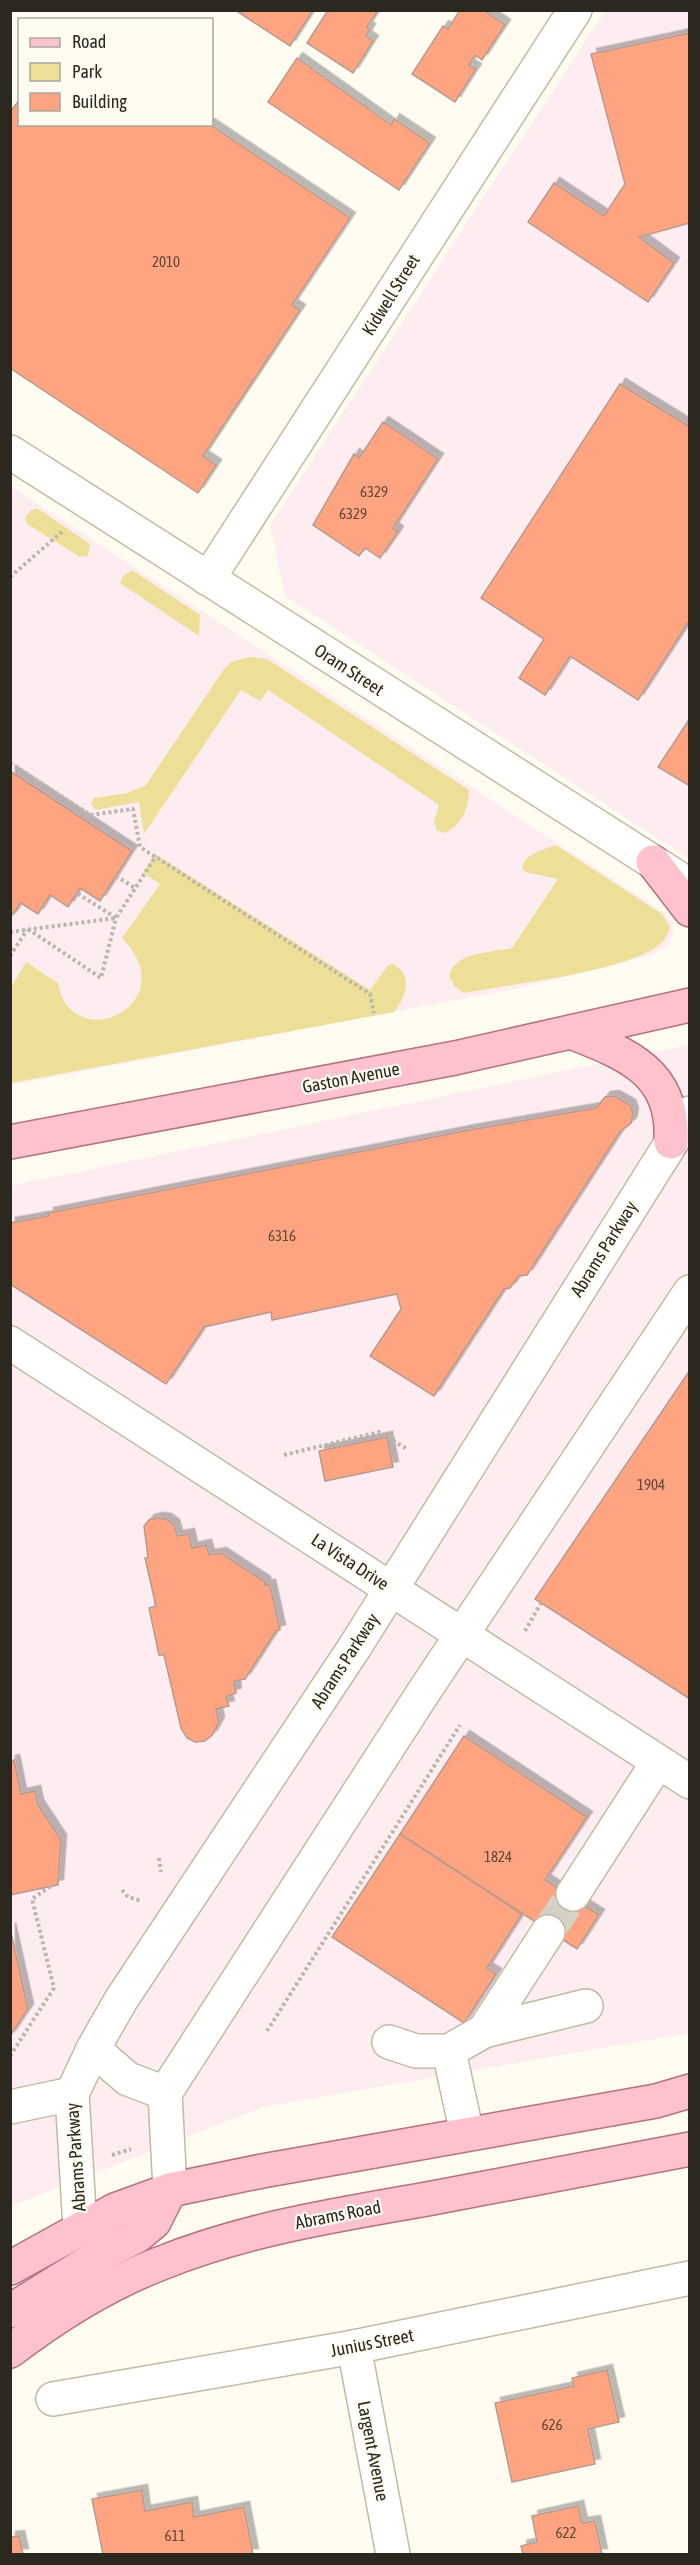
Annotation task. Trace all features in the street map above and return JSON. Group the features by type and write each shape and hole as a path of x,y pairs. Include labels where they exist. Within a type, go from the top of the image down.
{"main road":[{"path":"653,862 690,910"},
{"path":"682,1006 690,979"},
{"name":"Gaston Avenue","path":"10,1142 443,1060 682,1006"},
{"path":"570,1032 619,1051 646,1071 664,1093 670,1108 671,1142"},
{"path":"10,2268 115,2210 170,2190 262,2170 656,2101 690,2091"},
{"name":"Abrams Road","path":"10,2351 46,2324 94,2295 158,2264 223,2242 290,2224 690,2150"},
{"path":"10,2311 105,2252 137,2236 154,2222 170,2190"}],"street":[{"name":"Kidwell Street","path":"208,579 575,10"},
{"name":"Oram Street","path":"10,452 690,885"},
{"name":"Abrams Parkway","path":"80,2228 72,2094 93,2049 121,2000 391,1589 690,1113"},
{"path":"170,2190 165,2093 462,1635 690,1292"},
{"name":"La Vista Drive","path":"10,1343 690,1782"},
{"path":"573,1894 658,1762"},
{"path":"484,2031 548,1932"},
{"path":"389,2042 416,2051 449,2051 484,2031 586,2006"},
{"path":"93,2049 128,2079 165,2093"},
{"path":"449,2051 467,2134"},
{"path":"10,2107 72,2094"},
{"name":"Junius Street","path":"52,2399 354,2347 690,2278"},
{"name":"Largent Avenue","path":"354,2347 393,2554"}],"path":[{"path":"10,577 66,529"},
{"path":"10,764 90,815 133,809 140,847 370,994 374,1013"},
{"path":"28,929 101,978 116,918 156,856"},
{"path":"116,876 135,888"},
{"path":"77,893 116,918"},
{"path":"10,932 116,918"},
{"path":"10,956 28,929"},
{"path":"284,1455 380,1432 407,1449"},
{"path":"524,1632 541,1603"},
{"path":"267,2031 460,1725"},
{"path":"10,2056 54,1988 32,1899 51,1886"},
{"path":"103,2157 138,2147"}],"shaded area":[{"path":"605,11 689,11 689,859 285,596 270,525"},
{"path":"10,486 663,912 672,921 673,934 668,945 652,955 524,987 11,1085"},
{"path":"689,1045 689,2033 263,2107 11,2206 10,1186"}],"green space":[{"path":"37,508 90,544 88,556 80,557 27,524 25,517"},
{"path":"132,570 200,615 199,636 120,583 123,576"},
{"path":"249,657 267,659 469,790 466,810 455,827 443,833 437,830 434,822 439,805 268,690 260,701 241,690 144,834 139,802 95,810 91,803 94,798 127,793 146,785 224,669 231,662"},
{"path":"556,845 662,914 670,926 667,935 658,946 627,961 557,978 464,993 455,987 449,976 453,968 466,957 512,948 558,879 525,872 522,868 524,863 531,855"},
{"path":"155,854 370,990 388,965 393,964 400,969 406,980 402,1000 394,1012 11,1083 11,987 26,962 58,983 67,1005 83,1017 101,1019 119,1014 134,1001 141,984 138,962 122,938 160,884 143,873"}],"building":[{"path":"235,10 313,10 290,46"},
{"path":"328,10 378,10 367,27 370,29 366,36 373,41 353,73 307,43"},
{"path":"460,10 483,10 505,25 482,60 475,55 469,65 476,69 455,102 412,74 443,26 448,29"},
{"path":"690,33 690,223 639,237 674,263 648,302 528,222 554,183 604,216 625,184 591,54"},
{"path":"297,58 391,125 394,119 430,143 399,190 268,102"},
{"path":"18,102 18,126 212,126 350,218 292,305 300,310 203,456 216,465 198,493 10,368 10,112"},
{"path":"620,384 690,427 690,620 638,700 570,656 545,695 519,678 544,639 481,598"},
{"path":"383,422 438,459 393,528 398,532 380,558 365,548 359,556 313,525 354,454 359,458"},
{"path":"690,718 690,786 658,767"},
{"path":"10,771 132,851 100,901 80,888 68,907 50,895 38,914 21,903 10,918"},
{"path":"614,1096 630,1105 633,1114 631,1123 620,1132 527,1275 519,1276 510,1288 504,1289 434,1396 370,1356 401,1309 397,1294 272,1320 271,1312 204,1327 166,1384 10,1284 10,1223 49,1216 48,1213 475,1129 596,1108 605,1097"},
{"path":"690,1370 690,1699 535,1599"},
{"path":"387,1437 393,1467 325,1481 319,1451"},
{"path":"166,1519 174,1525 177,1536 189,1534 192,1548 206,1545 209,1555 221,1553 265,1582 265,1585 270,1585 280,1630 276,1631 245,1679 234,1681 236,1693 226,1697 229,1706 216,1709 219,1722 212,1735 205,1741 195,1742 187,1738 181,1728 164,1655 159,1655 149,1608 156,1606 145,1558 148,1558 144,1526 149,1520"},
{"path":"464,1736 587,1817 545,1880 599,1915 577,1949 400,1834"},
{"path":"14,1760 21,1794 35,1791 38,1805 61,1840 58,1885 10,1895 10,1761"},
{"path":"400,1834 522,1914 487,1968 496,1974 464,2023 332,1937"},
{"path":"10,1928 28,2009 10,2036"},
{"path":"607,2370 619,2422 588,2429 595,2464 512,2482 495,2403 574,2386 572,2378"},
{"path":"142,2490 145,2511 192,2502 194,2517 244,2507 253,2554 103,2554 92,2499"},
{"path":"578,2506 582,2523 595,2521 602,2554 523,2554 521,2546 537,2542 532,2516"},
{"path":"19,2536 23,2554 10,2554 10,2537"}],"tunnel":[{"path":"548,1932 573,1894"}]}
